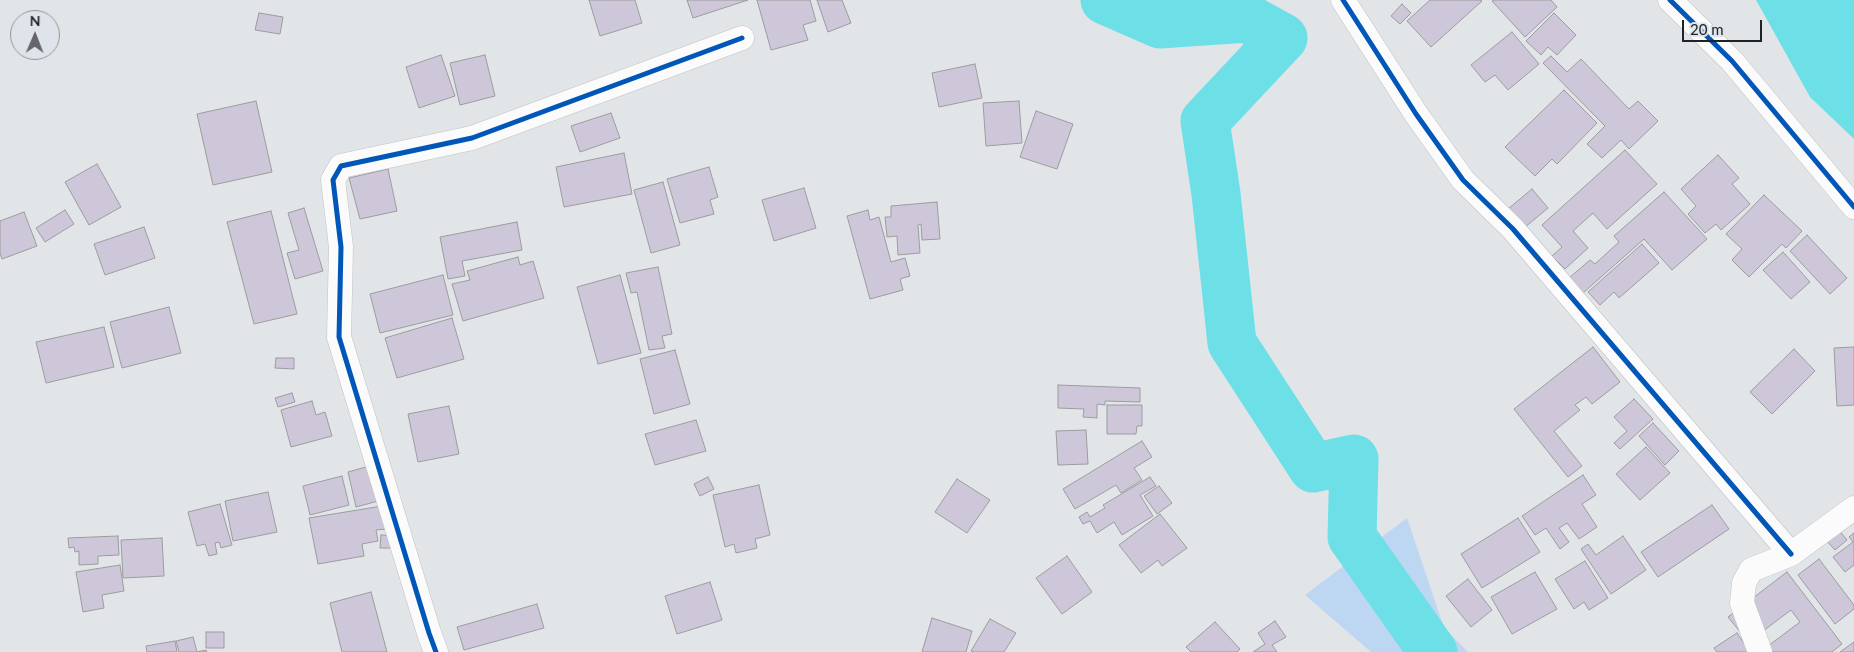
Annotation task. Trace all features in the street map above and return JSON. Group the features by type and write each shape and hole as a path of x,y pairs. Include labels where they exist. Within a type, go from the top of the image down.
{"street":[{"path":"1343,0 1416,114 1463,180 1513,229 1791,554"},
{"path":"1670,0 1732,61 1854,207"},
{"path":"436,652 339,337 341,247 333,180 341,166 472,138 742,38"},
{"path":"1760,652 1742,603 1744,582 1751,570 1791,554 1854,508"}],"shaded area":[{"path":"1407,518 1444,628 1468,652 1371,652 1305,595"}],"water":[{"path":"1756,0 1854,0 1854,139 1810,97"}],"building":[{"path":"589,0 635,0 642,23 600,36"},
{"path":"687,0 748,0 693,18"},
{"path":"757,0 810,0 816,21 803,25 808,40 771,50"},
{"path":"817,0 842,0 851,23 828,32"},
{"path":"1430,0 1482,1 1431,47 1407,21"},
{"path":"1551,0 1557,7 1525,37 1492,1"},
{"path":"1402,4 1411,13 1400,24 1391,16"},
{"path":"259,13 283,17 280,34 255,30"},
{"path":"1554,13 1576,35 1557,55 1548,47 1541,55 1526,41"},
{"path":"1512,32 1539,64 1508,90 1495,75 1485,82 1471,65"},
{"path":"441,55 455,96 419,108 406,67"},
{"path":"485,55 495,96 460,105 450,63"},
{"path":"1551,56 1567,72 1581,59 1629,109 1638,101 1658,121 1629,149 1621,140 1602,158 1587,144 1605,126 1543,63"},
{"path":"975,64 982,98 939,107 932,73"},
{"path":"1564,90 1597,123 1557,164 1552,159 1535,176 1505,147"},
{"path":"256,101 272,172 213,185 197,114"},
{"path":"1019,101 1022,143 986,146 983,103"},
{"path":"1036,111 1073,124 1057,169 1020,157"},
{"path":"611,113 620,138 580,152 571,126"},
{"path":"1625,150 1657,184 1607,229 1593,213 1573,231 1588,248 1565,269 1552,256 1562,247 1542,225"},
{"path":"624,153 632,194 564,207 556,167"},
{"path":"1718,155 1739,178 1732,184 1750,204 1721,230 1716,224 1705,233 1688,214 1696,206 1681,189"},
{"path":"97,164 121,207 89,225 65,182"},
{"path":"709,167 718,197 710,200 714,214 680,223 667,179"},
{"path":"388,169 397,211 360,219 349,178"},
{"path":"663,182 680,245 651,253 634,190"},
{"path":"804,188 816,228 774,241 762,200"},
{"path":"1532,189 1548,208 1524,228 1508,209"},
{"path":"1664,192 1707,239 1672,270 1644,239 1583,293 1569,278 1590,260 1595,264 1619,242 1614,236"},
{"path":"1764,195 1802,231 1786,248 1782,244 1749,277 1732,260 1742,249 1726,234"},
{"path":"937,202 940,239 922,240 921,224 918,225 920,253 898,255 897,236 887,237 885,217 891,217 891,206"},
{"path":"304,208 323,271 295,279 287,253 299,250 288,213"},
{"path":"65,210 74,224 45,242 36,228"},
{"path":"868,210 870,220 879,217 891,262 905,258 910,276 900,279 903,290 870,299 847,216"},
{"path":"271,211 297,314 254,324 227,222"},
{"path":"24,212 37,246 2,259 0,253 0,221"},
{"path":"517,222 522,250 462,261 465,276 448,279 440,237"},
{"path":"144,227 155,258 105,275 94,244"},
{"path":"1807,235 1847,278 1830,294 1790,251"},
{"path":"1642,244 1659,263 1619,298 1614,292 1600,305 1588,292"},
{"path":"1783,252 1810,282 1791,299 1763,270"},
{"path":"518,257 520,265 533,261 544,298 463,321 452,284 470,280 467,271"},
{"path":"658,267 672,334 662,336 665,348 649,350 637,292 631,293 626,273"},
{"path":"443,275 453,315 380,333 370,294"},
{"path":"620,275 641,353 598,364 577,287"},
{"path":"169,307 181,353 122,368 110,322"},
{"path":"452,318 464,359 397,378 385,338"},
{"path":"104,327 114,367 46,383 36,342"},
{"path":"1593,347 1620,382 1592,404 1586,397 1575,405 1580,410 1554,431 1582,466 1568,477 1514,409"},
{"path":"1854,347 1854,405 1837,406 1834,348"},
{"path":"1794,349 1815,371 1772,414 1750,392"},
{"path":"675,350 690,404 654,414 640,359"},
{"path":"276,358 294,358 294,369 275,368"},
{"path":"1058,385 1140,388 1140,402 1105,401 1105,405 1097,404 1097,418 1083,417 1084,409 1058,408"},
{"path":"292,393 295,402 278,407 275,398"},
{"path":"1634,399 1653,419 1620,449 1614,443 1627,431 1614,417"},
{"path":"312,401 316,415 325,412 332,436 291,447 281,410"},
{"path":"1107,405 1142,405 1142,426 1137,426 1136,434 1107,434"},
{"path":"449,406 459,454 418,462 408,414"},
{"path":"696,420 706,451 655,465 645,434"},
{"path":"1653,423 1679,451 1665,465 1639,436"},
{"path":"1086,430 1088,464 1058,465 1056,431"},
{"path":"1142,441 1152,457 1134,468 1142,480 1121,493 1116,485 1075,509 1063,489"},
{"path":"1646,447 1670,473 1640,500 1616,474"},
{"path":"373,465 382,500 356,507 348,472"},
{"path":"1583,475 1596,495 1582,504 1597,527 1579,539 1567,523 1559,528 1569,542 1560,549 1546,528 1535,535 1522,516"},
{"path":"342,476 349,505 310,515 303,486"},
{"path":"708,477 714,489 700,496 694,484"},
{"path":"1150,477 1156,486 1140,495 1153,516 1122,535 1114,522 1097,533 1090,521 1083,524 1079,517 1087,512 1090,517 1105,508 1103,505"},
{"path":"957,479 990,500 967,533 935,512"},
{"path":"759,485 770,535 755,539 757,548 736,553 734,544 725,547 713,495"},
{"path":"1159,486 1172,503 1157,514 1144,496"},
{"path":"268,492 277,532 233,541 225,501"},
{"path":"220,504 232,545 221,548 219,542 215,543 217,554 209,556 205,544 197,546 188,512"},
{"path":"1712,505 1729,529 1658,577 1641,552"},
{"path":"382,506 386,529 376,530 378,541 362,544 364,556 318,564 309,518"},
{"path":"1160,514 1187,548 1162,566 1158,560 1141,573 1119,545"},
{"path":"1518,518 1540,552 1482,588 1461,554"},
{"path":"1837,528 1847,540 1835,550 1825,539"},
{"path":"1854,533 1854,565 1845,572 1833,557 1853,542 1849,537"},
{"path":"381,535 399,536 398,548 380,548"},
{"path":"118,536 119,555 98,556 98,564 79,565 79,551 75,552 74,547 69,548 68,538"},
{"path":"1623,536 1646,570 1611,594 1581,549 1588,544 1596,555"},
{"path":"162,538 164,576 123,578 121,540"},
{"path":"1067,556 1092,592 1062,614 1036,578"},
{"path":"1819,559 1854,605 1854,609 1835,624 1798,575"},
{"path":"1585,561 1608,598 1589,610 1584,602 1574,609 1555,579"},
{"path":"120,565 124,591 102,595 104,608 83,612 76,572"},
{"path":"1535,572 1557,609 1512,634 1491,597"},
{"path":"1787,572 1842,644 1832,652 1760,652 1800,622 1791,610 1763,631 1768,638 1754,649 1728,617"},
{"path":"1468,579 1492,610 1471,627 1446,596"},
{"path":"710,582 722,620 677,634 665,596"},
{"path":"371,592 387,652 342,652 330,603"},
{"path":"537,604 544,628 464,650 457,627"},
{"path":"932,618 972,631 966,652 922,652"},
{"path":"990,619 1016,633 1004,652 971,651"},
{"path":"1275,621 1286,637 1272,645 1277,652 1253,652 1265,644 1258,633"},
{"path":"1215,622 1240,649 1237,652 1191,652 1186,647"},
{"path":"206,632 224,632 224,648 206,648"},
{"path":"1737,633 1750,652 1717,652 1714,648"},
{"path":"193,637 197,652 179,652 176,641"},
{"path":"175,641 177,652 147,652 146,646"},
{"path":"1854,642 1854,652 1840,652"}],"waterway":[{"path":"1105,0 1160,24 1247,18 1283,38 1205,121 1216,194 1232,343 1313,468 1354,459 1352,537 1433,652"}],"cycle path":[{"path":"1343,0 1416,114 1463,180 1513,229 1791,554"},
{"path":"1670,0 1732,61 1854,207"},
{"path":"436,652 339,337 341,247 333,180 341,166 472,138 742,38"}]}
